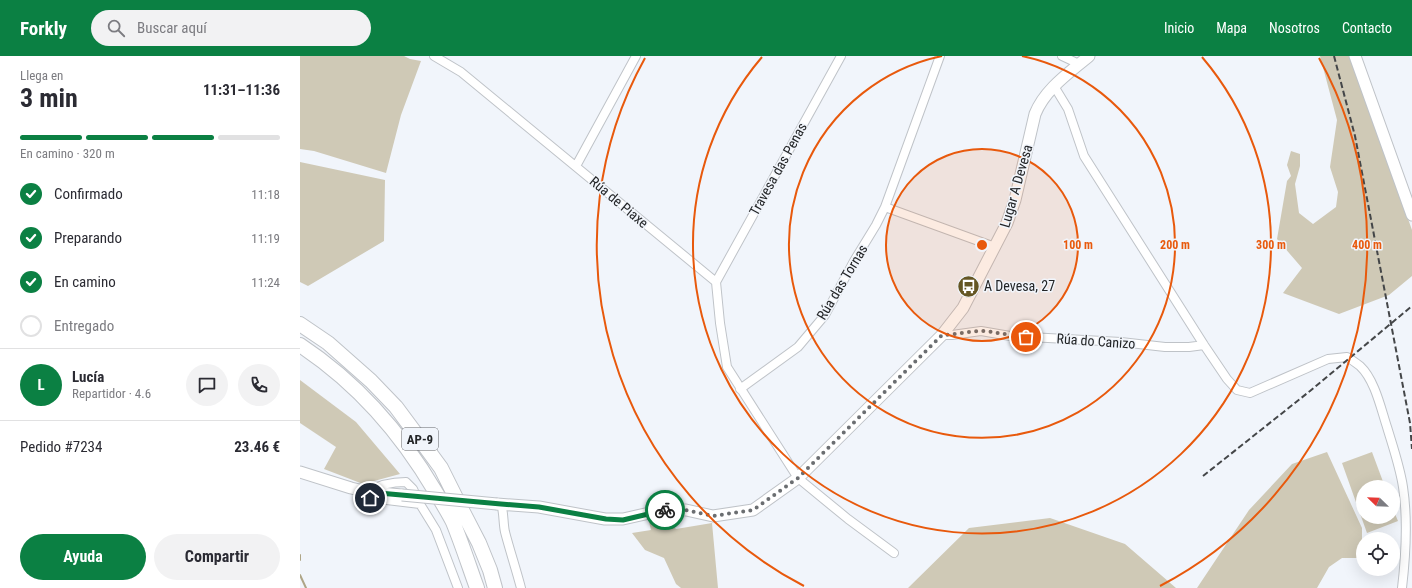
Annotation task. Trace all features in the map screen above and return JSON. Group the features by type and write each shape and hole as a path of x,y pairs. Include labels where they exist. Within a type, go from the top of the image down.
{"highway":[{"name":"AP-9","path":"300,324 328,343 372,381 396,407 441,468 479,543 496,588"},
{"name":"AP-9","path":"300,345 318,357 358,392 386,421 421,468 453,522 477,588"}],"street":[{"name":"Rúa de Piaxe","path":"434,56 461,72 716,282"},
{"path":"576,166 636,56"},
{"name":"Travesa das Penas","path":"716,282 841,56"},
{"name":"Rúa das Tornas","path":"740,389 798,347 824,315 885,207 940,56"},
{"path":"1062,56 1079,64"},
{"name":"Lugar A Devesa","path":"300,472 346,487 368,492 539,507 606,519 623,520 663,510 686,510 713,516 753,510 798,478 942,335 963,308 995,248 1012,208 1035,114 1044,98 1054,86 1089,56"},
{"path":"1355,56 1412,215"},
{"path":"1054,86 1068,109 1084,156 1204,345 1227,379 1237,390 1250,393 1328,359 1348,357 1361,367 1372,383 1380,405 1396,454 1403,487 1406,519 1406,558 1402,588"},
{"path":"885,207 995,248"},
{"path":"716,282 720,323 727,367 798,478 848,519 894,553"},
{"name":"Rúa do Canizo","path":"942,335 981,331 1010,336 1121,342 1165,347 1189,347 1204,345"},
{"path":"420,504 370,498 368,492 375,487 391,482 406,482 413,489 420,504 436,530 458,588"},
{"path":"499,504 503,510 502,517 505,533 522,588"}],"shaded area":[{"path":"300,56 404,56 421,61 401,115 386,173 314,151 300,149"},
{"path":"1320,56 1350,56 1412,230 1412,276 1389,295 1339,314 1283,293 1302,268 1277,239 1287,181 1291,176 1287,165 1291,151 1300,154 1300,166 1295,184 1299,213 1313,224 1336,207 1338,192 1330,167 1337,120"},
{"path":"300,162 385,180 384,241 308,286 300,282"},
{"path":"300,380 356,422 400,474 363,484 324,469 336,447 300,423"},
{"path":"1327,452 1356,515 1356,524 1360,524 1362,528 1362,532 1356,532 1356,558 1342,558 1329,567 1317,588 1197,588 1249,510 1292,464"},
{"path":"1372,452 1382,480 1356,480 1356,502 1342,463"},
{"path":"1050,518 1125,544 1176,588 908,588 969,528"},
{"path":"666,519 676,529 712,523 718,588 681,588 676,584 664,558 645,550 632,533 651,530 649,522"},
{"path":"1364,524 1390,524 1370,532 1367,532"}],"waterway":[{"path":"300,555 300,560"},
{"path":"300,575 306,588"}],"railway":[{"path":"1334,56 1355,136 1410,423 1412,449"},
{"path":"1203,476 1310,391 1412,306"}],"way so far":[{"path":"665,510 686,510 713,516 753,510 798,478 942,335 981,331 1026,337"}],"place":[{"name":"A Devesa, 27","path":"968,286"}],"route":[{"path":"370,498 368,492 539,507 606,519 623,520 665,510"}]}
